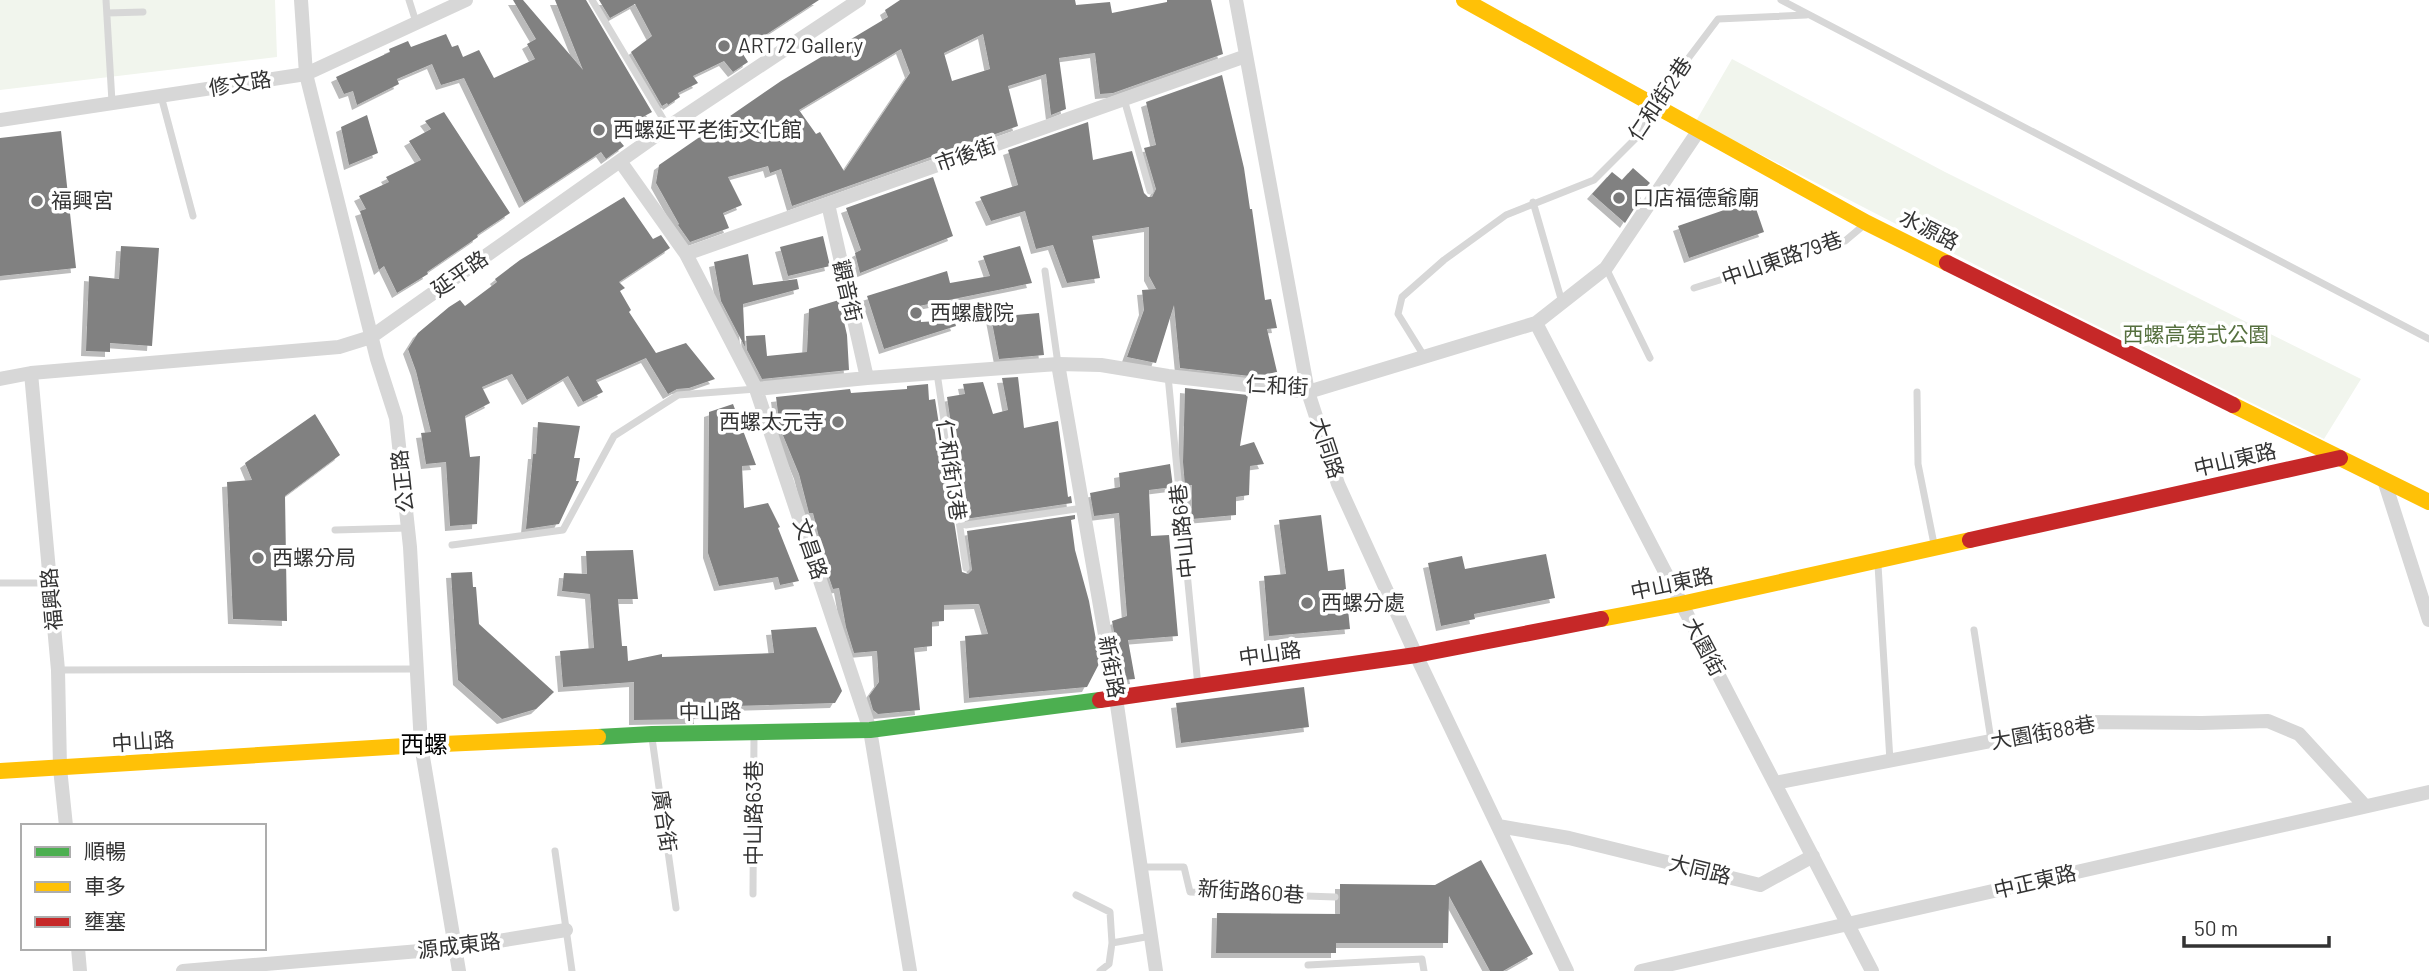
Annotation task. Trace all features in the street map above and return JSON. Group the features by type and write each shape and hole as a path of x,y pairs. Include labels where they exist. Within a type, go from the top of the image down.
{"street":[{"name":"公正路","path":"301,0 306,74 371,337 396,418 408,528 421,745 459,971"},
{"name":"修文路","path":"0,120 306,74 466,0"},
{"name":"延平路","path":"0,379 32,373 339,347 371,337 668,127 859,0"},
{"name":"大同路","path":"1236,0 1308,392 1338,484 1416,655 1567,971"},
{"name":"水源路","path":"1464,0 1867,223 2384,480"},
{"name":"市後街","path":"686,254 1246,56"},
{"name":"仁和街","path":"757,389 1058,364 1101,365 1168,376 1308,392 1536,323 1606,268 1699,130"},
{"name":"文昌路","path":"620,161 686,254 757,389 870,730 910,971"},
{"name":"觀音街","path":"828,204 867,378"},
{"name":"大園街","path":"1536,323 1872,971"},
{"name":"新街路","path":"1058,364 1116,698 1156,971"},
{"name":"福興路","path":"32,373 58,670 60,768 66,824"},
{"name":"中山東路","path":"1416,655 1681,604 2340,458"},
{"path":"2384,480 2429,502"},
{"path":"2384,480 2429,620"},
{"name":"中山路","path":"0,771 421,745 652,734 870,730 1416,655"},
{"name":"大園街88巷","path":"1774,783 2088,722 2202,723 2268,720 2299,734 2365,806"},
{"name":"中正東路","path":"1641,971 2429,792"},
{"name":"大同路","path":"1498,826 1569,838 1760,885 1812,856"},
{"name":"源成東路","path":"183,971 281,967 455,948 566,930"},
{"path":"78,950 80,971"}],"lane":[{"path":"106,0 112,103"},
{"path":"409,0 416,22"},
{"path":"592,0 668,127"},
{"path":"1780,0 2429,339"},
{"path":"107,13 143,12"},
{"name":"仁和街2巷","path":"1424,357 1398,314 1402,297 1444,260 1506,215 1533,202 1594,180 1643,131 1653,105 1718,19 1809,15"},
{"path":"161,96 193,216"},
{"path":"1124,99 1150,191"},
{"path":"1533,202 1562,303"},
{"name":"中山東路79巷","path":"1694,289 1845,241 1867,223"},
{"path":"1606,268 1650,358"},
{"path":"1045,271 1058,364"},
{"name":"仁和街13巷","path":"937,373 965,568"},
{"name":"中山路6巷","path":"1168,376 1198,686"},
{"path":"453,545 563,530 614,436 678,395 757,389"},
{"path":"1916,392 1918,464 1935,548"},
{"path":"966,525 1083,508"},
{"path":"335,530 408,528"},
{"path":"1878,561 1890,761"},
{"path":"0,583 50,583"},
{"path":"1974,630 1992,741"},
{"path":"58,670 417,669"},
{"name":"中山路63巷","path":"753,894 754,732"},
{"name":"廣合街","path":"652,734 676,908"},
{"path":"555,851 572,971"},
{"name":"新街路60巷","path":"1141,867 1184,867 1190,892 1335,897"},
{"path":"1076,895 1110,912 1112,943 1109,964 1100,971"},
{"path":"1112,943 1151,936"},
{"path":"1308,965 1422,959 1424,971"}],"green space":[{"path":"0,0 275,0 277,57 0,90"},
{"name":"西螺高第式公園","path":"1732,59 1945,172 2361,379 2324,439 1999,277 1696,121"}],"building":[{"path":"513,0 523,0 583,70 555,0 586,0 652,112 639,119 641,123 619,140 624,146 606,159 601,152 524,203 464,78 441,85 432,64 397,79 399,84 357,105 353,91 344,94 336,77 408,41 411,47 446,34 452,47 458,45 463,57 479,50 494,78 535,59 527,44 536,39"},
{"path":"599,0 819,0 741,51 748,62 733,72 724,61 693,76 698,83 678,93 680,97 668,105 667,103 662,106 631,52 652,36 635,4 610,18"},
{"path":"900,0 1075,0 1076,5 1110,2 1112,13 1167,0 1211,0 1223,54 1113,93 1100,94 1095,53 1059,58 1066,109 1051,115 1046,74 1008,86 1018,126 792,206 781,169 770,173 768,166 728,177 742,205 723,213 729,228 690,242 656,183 659,165 781,81 888,17 885,10","holes":["983,34 990,69 952,81 944,53","901,49 910,73 844,171 820,132 816,134 799,110"]},
{"path":"1222,75 1252,209 1265,300 1271,299 1277,328 1267,329 1278,376 1267,378 1180,368 1174,305 1156,363 1127,357 1144,310 1142,290 1156,289 1149,276 1149,227 1092,236 1100,278 1067,283 1053,245 1036,249 1025,211 991,221 980,197 1018,185 1008,150 1088,122 1093,160 1132,151 1144,193 1152,197 1156,189 1144,148 1156,145 1146,102"},
{"path":"444,112 510,213 427,272 428,274 397,293 384,266 379,270 360,211 366,209 359,196 389,182 386,177 421,160 409,141 431,129 425,121"},
{"path":"367,115 378,153 349,165 341,127"},
{"path":"61,131 76,268 0,276 0,138"},
{"name":"口店福德爺廟","path":"1633,168 1650,183 1638,195 1641,198 1625,223 1592,194 1612,172 1622,180"},
{"path":"933,177 953,236 860,273 855,253 861,250 846,208"},
{"path":"624,197 653,239 661,235 670,248 619,282 625,288 620,291 631,310 629,312 656,353 686,343 715,379 668,394 646,358 596,380 603,392 583,402 568,376 527,400 512,374 482,387 490,403 465,416 470,457 480,456 477,524 450,526 446,462 426,464 421,433 431,432 408,349 418,333 449,307 460,300 465,306 497,282 495,279 520,260"},
{"path":"1753,200 1764,232 1689,258 1678,226"},
{"path":"823,236 830,266 788,276 780,247"},
{"path":"121,246 159,248 152,346 110,343 110,352 86,351 89,276 119,279"},
{"path":"1020,246 1032,283 919,306 921,322 954,320 956,326 884,349 867,296 947,271 950,283 990,276 983,256"},
{"path":"748,254 753,285 797,279 799,289 743,304 745,347 721,301 714,262"},
{"path":"839,300 847,335 849,370 762,379 747,350 746,336 765,335 767,356 807,352 809,309"},
{"path":"1039,313 1044,355 999,359 991,317"},
{"path":"1018,377 1024,428 1058,421 1068,497 1071,496 1072,503 965,519 947,397 965,394 963,384 983,382 993,414 1008,410 1002,378"},
{"path":"928,384 929,400 935,399 962,572 968,574 972,570 967,531 1075,515 1075,519 1071,520 1075,550 1089,601 1100,662 1087,687 969,698 965,636 988,634 979,604 944,605 944,621 932,622 932,646 914,648 920,710 878,714 873,710 869,696 879,682 877,651 854,653 839,588 833,589 818,545 821,545 813,513 809,513 799,474 780,428 776,397 850,389 851,393 907,389 907,386"},
{"path":"1185,388 1248,395 1240,446 1254,442 1264,464 1250,466 1249,495 1236,497 1236,515 1192,519 1192,485 1185,486 1183,462"},
{"path":"733,404 756,465 742,466 744,508 768,503 780,527 778,528 799,581 780,585 778,577 719,586 708,553 709,412"},
{"name":"西螺分局","path":"315,414 340,455 285,496 287,621 233,619 227,482 252,480 245,463"},
{"path":"538,422 580,426 574,458 580,458 576,481 579,481 559,524 526,529 533,454 536,454"},
{"path":"1170,464 1173,487 1149,490 1151,536 1169,535 1178,636 1128,640 1135,679 1123,680 1112,621 1127,616 1119,513 1094,516 1090,493 1120,487 1119,473"},
{"name":"西螺分處","path":"1321,515 1328,571 1344,569 1350,629 1269,636 1264,576 1286,574 1279,520"},
{"path":"633,550 638,599 618,599 622,646 627,646 628,661 662,654 662,657 774,653 771,630 816,627 842,691 835,703 734,706 699,712 699,719 634,720 634,682 563,687 560,651 594,648 590,594 562,591 564,573 587,574 586,551"},
{"path":"1546,554 1555,598 1474,614 1475,619 1441,626 1428,563 1462,556 1465,569"},
{"path":"472,572 479,624 554,692 536,709 502,719 458,680 451,573"},
{"path":"1304,687 1309,727 1181,743 1176,703"},
{"path":"1481,860 1533,954 1503,971 1490,971 1449,896 1448,943 1336,943 1336,953 1216,953 1217,913 1340,914 1340,884 1435,885"}],"traffic: fast":[{"path":"598,737 870,730 1100,700"}],"traffic: slow":[{"path":"1464,0 1867,223 1947,263"},
{"path":"2233,405 2429,502"},
{"path":"1601,619 1970,540"},
{"path":"0,771 598,737"}],"traffic: jam":[{"path":"1947,263 2233,405"},
{"path":"1970,540 2340,458"},
{"path":"1100,700 1416,655 1601,619"}],"place":[{"name":"ART72 Gallery","path":"724,46"},
{"name":"西螺延平老街文化館","path":"599,130"},
{"name":"口店福德爺廟","path":"1619,198"},
{"name":"福興宮","path":"37,201"},
{"name":"西螺戲院","path":"916,313"},
{"name":"西螺太元寺","path":"838,422"},
{"name":"西螺分局","path":"258,558"},
{"name":"西螺分處","path":"1307,603"}],"district":[{"name":"西螺","path":"424,745"}]}
